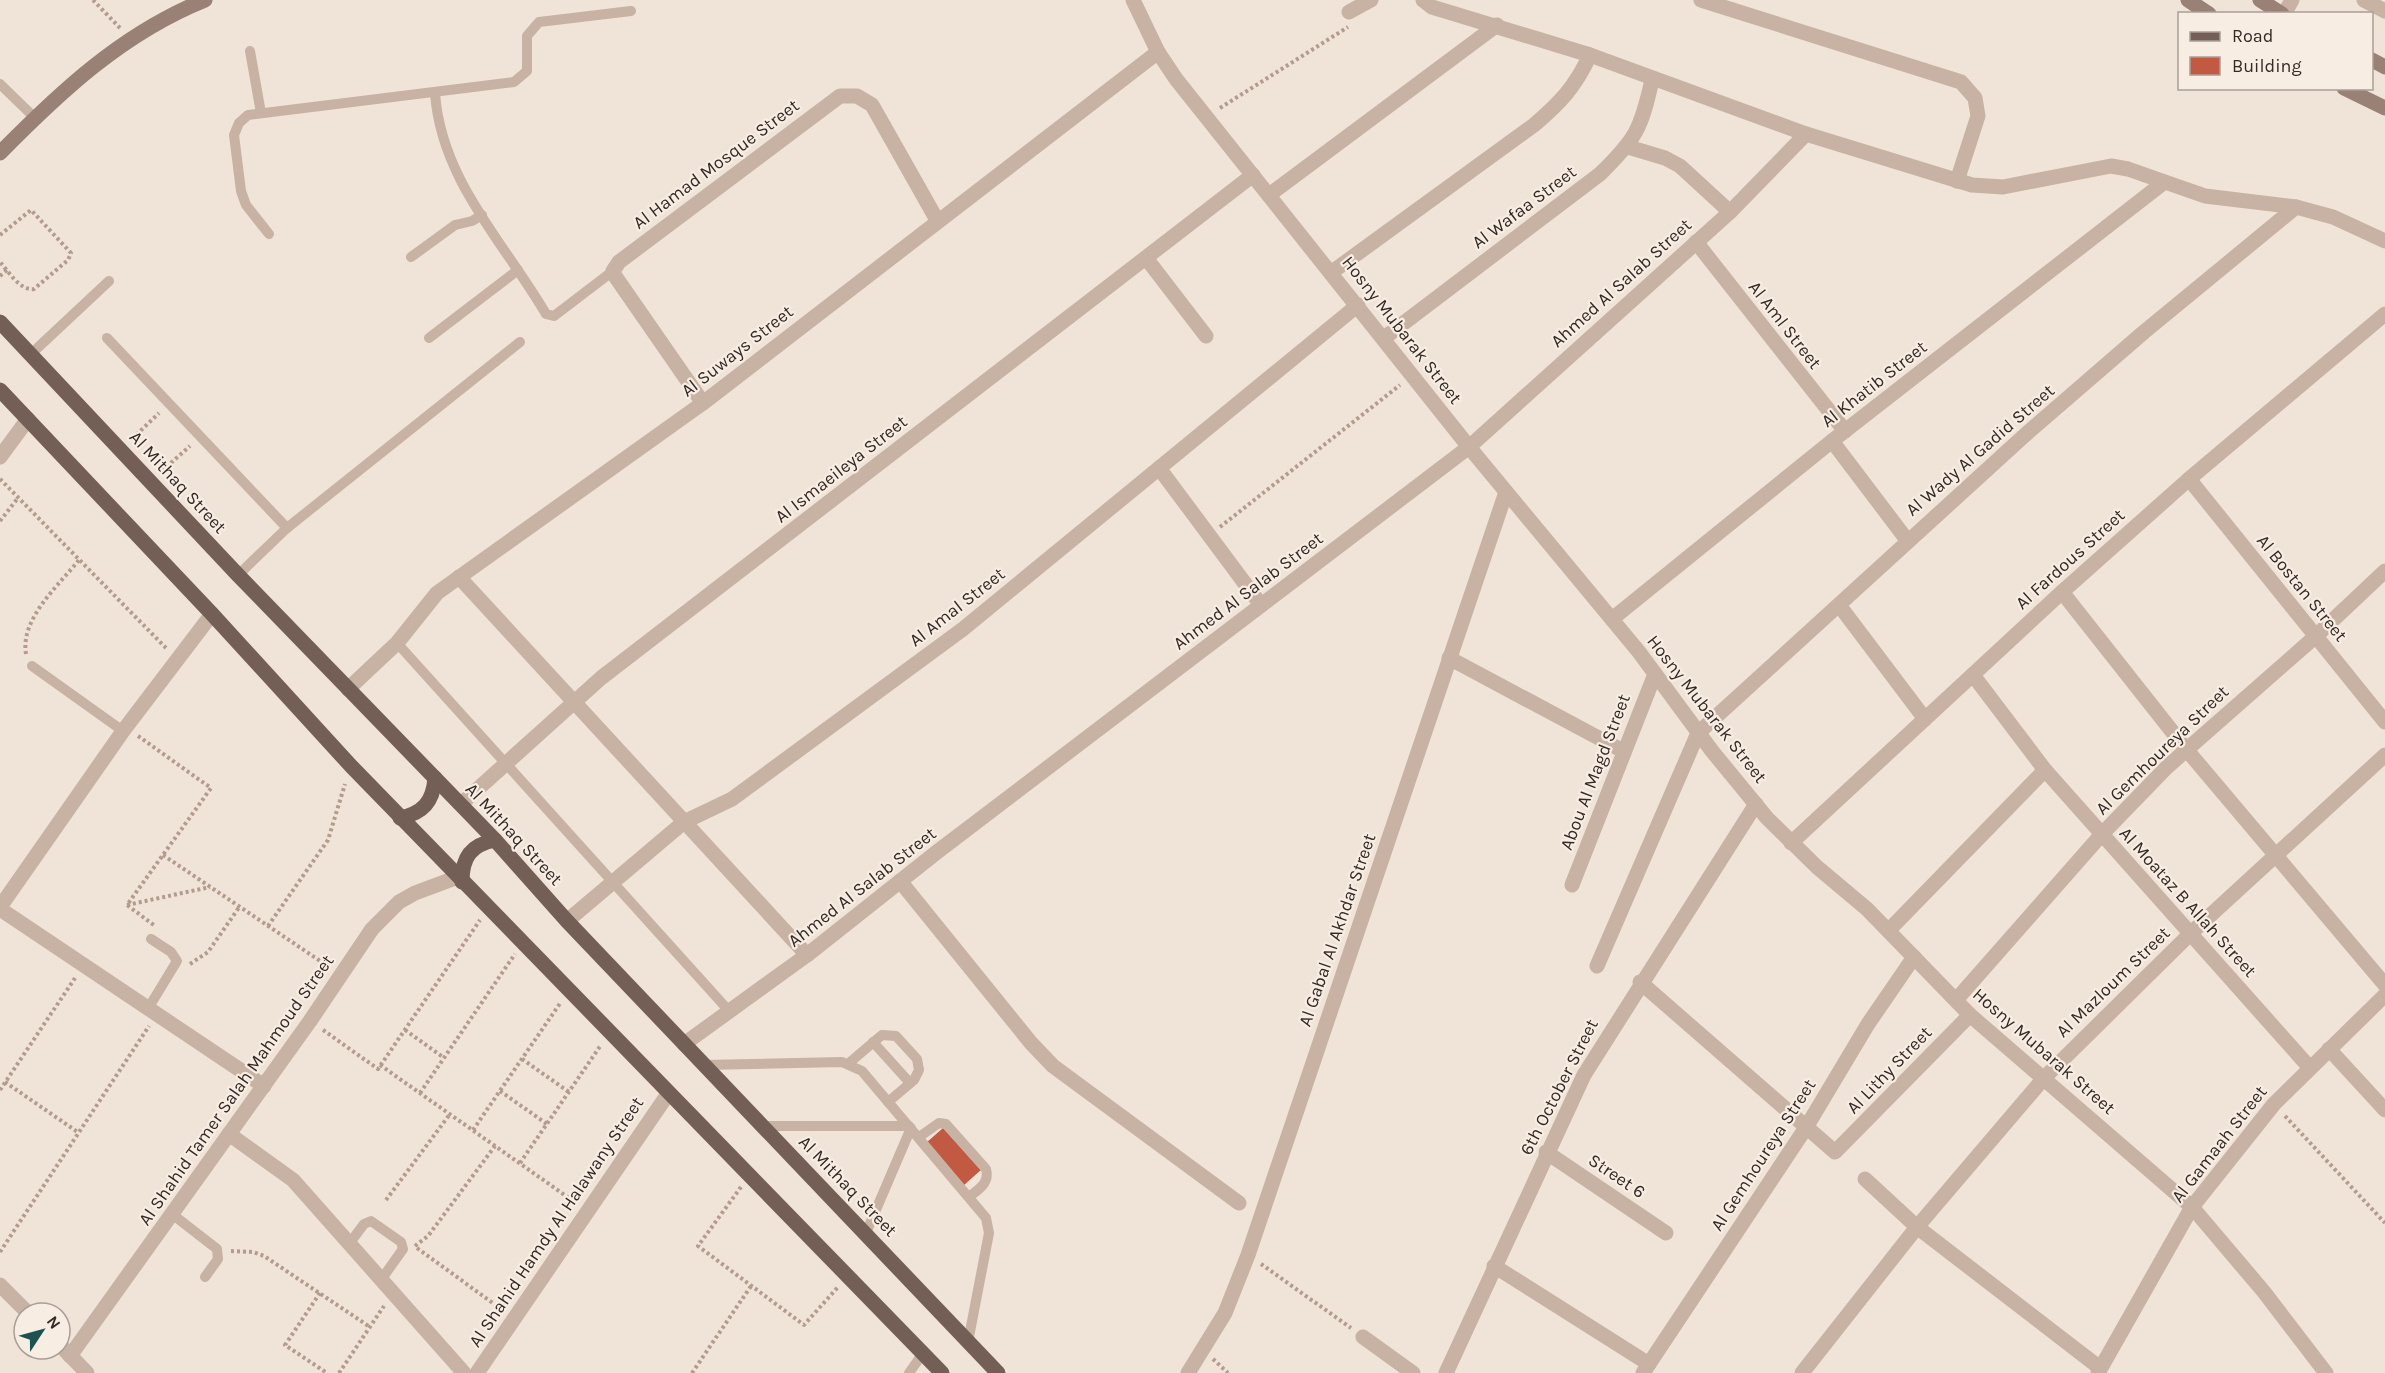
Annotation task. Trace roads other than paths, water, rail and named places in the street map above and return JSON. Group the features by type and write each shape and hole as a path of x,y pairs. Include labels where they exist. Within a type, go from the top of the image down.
{"main road":[{"name":"Al Mithaq Street","path":"0,322 238,575 461,804 567,921 998,1373"},
{"path":"0,390 212,614 400,818 942,1373"},
{"path":"400,818 415,815 427,806 434,793 435,778"},
{"path":"460,880 468,853 480,843 495,840"}],"street":[{"path":"0,153 93,65 130,39 205,0"},
{"name":"Hosny Mubarak Street","path":"1132,0 1158,52 1206,117 1332,272 1469,447 1612,619 1698,733 1756,804 1791,843 1889,930 1970,1015 2192,1207 2245,1268 2326,1373"},
{"path":"1349,12 1371,0"},
{"path":"1423,0 1432,7 1590,55 1652,80 1806,134 1972,185 2003,187 2111,166 2128,169 2205,196 2296,207 2333,217 2385,242"},
{"path":"1701,0 1960,82 1975,98 1978,116 1957,181"},
{"path":"2188,0 2207,12"},
{"path":"2260,0 2280,12"},
{"path":"2364,0 2385,11"},
{"path":"1269,195 1497,25"},
{"name":"Al Suways Street","path":"348,688 397,643 421,610 437,593 703,403 937,220 1158,52"},
{"path":"1332,272 1534,125 1563,101 1578,81 1590,55"},
{"name":"Al Wafaa Street","path":"1384,338 1600,174 1628,147 1643,119 1652,80"},
{"path":"2348,90 2385,108"},
{"name":"Al Hamad Mosque Street","path":"614,271 619,262 840,96 857,96 873,105 937,220"},
{"name":"Ahmed Al Salab Street","path":"684,1044 807,955 900,881 1469,447 1730,212 1806,134"},
{"path":"1628,147 1665,158 1680,166 1730,212"},
{"name":"Al Ismaeileya Street","path":"461,804 574,701 1253,175"},
{"name":"Al Khatib Street","path":"1612,619 1832,441 2163,183"},
{"name":"Al Wady Al Gadid Street","path":"1698,733 1907,540 2144,332 2296,207"},
{"name":"Al Aml Street","path":"1696,242 1845,431"},
{"path":"1146,258 1206,336"},
{"path":"614,271 703,403"},
{"name":"Al Amal Street","path":"567,921 684,822 732,799 963,629 1358,305"},
{"name":"Al Fardous Street","path":"1791,843 2062,592 2188,479 2385,314"},
{"path":"0,457 28,419"},
{"path":"1832,441 1907,540"},
{"path":"1159,468 1261,605"},
{"name":"Al Bostan Street","path":"2188,479 2385,722"},
{"name":"Al Gabal Al Akhdar Street","path":"1188,1373 1225,1313 1248,1255 1506,492"},
{"name":"Al Gemhoureya Street","path":"1956,1000 2102,834 2186,749 2316,636 2385,571"},
{"path":"459,577 807,955"},
{"path":"2062,592 2186,749 2385,985"},
{"path":"1839,605 1925,719"},
{"path":"212,614 124,729 0,908 264,1086"},
{"path":"1449,658 1623,751"},
{"name":"Abou Al Magd Street","path":"1572,885 1655,674"},
{"name":"Al Moataz B Allah Street","path":"1973,675 2045,770 2310,1068"},
{"path":"1597,966 1698,733"},
{"name":"Al Mazloum Street","path":"1802,1373 1917,1227 2044,1077 2190,934 2385,755"},
{"path":"1889,930 2045,770"},
{"name":"6th October Street","path":"1446,1373 1546,1152 1584,1075 1640,982 1756,804"},
{"name":"Al Shahid Tamer Salah Mahmoud Street","path":"72,1341 172,1214 310,1021 372,929 399,902 415,893 460,880"},
{"path":"900,881 1023,1034 1053,1066 1239,1203"},
{"name":"Al Gemhoureya Street","path":"1646,1368 1807,1126 1868,1024 1914,957"},
{"path":"1640,982 1807,1126"},
{"name":"Al Gamaah Street","path":"2099,1371 2192,1207 2274,1104 2385,995"},
{"name":"Al Lithy Street","path":"1807,1126 1835,1152 1970,1015"},
{"path":"2329,1049 2385,1110"},
{"name":"Al Shahid Hamdy Al Halawany Street","path":"477,1373 668,1094"},
{"path":"229,1134 293,1179 464,1373"},
{"name":"Street 6","path":"1546,1152 1666,1233"},
{"path":"1865,1179 1917,1227 2099,1371"},
{"path":"1494,1266 1646,1368"},
{"path":"0,1285 16,1301"},
{"path":"1363,1337 1413,1373"},
{"path":"72,1357 87,1373"}],"lane":[{"path":"269,234 243,197 234,141 236,129 243,118 261,113 435,93 520,80 529,68 527,36 539,22 631,11"},
{"path":"250,51 261,113"},
{"path":"0,84 35,118"},
{"path":"435,93 438,123 446,152 460,181 546,314 551,316 614,271"},
{"path":"411,257 455,225 472,221 482,215"},
{"path":"429,338 519,270"},
{"path":"31,354 109,280"},
{"path":"107,338 199,438 287,528"},
{"path":"238,575 287,528 520,342"},
{"path":"397,643 730,1012"},
{"path":"32,666 124,729"},
{"path":"151,939 175,956 176,967 153,1010"},
{"path":"849,1063 882,1035 891,1034 914,1055 919,1070 910,1083 888,1102"},
{"path":"873,1042 910,1083"},
{"path":"704,1065 849,1063 862,1071 987,1218 989,1233 969,1342"},
{"path":"919,1137 939,1123 946,1124 986,1169 988,1176 985,1183 969,1197"},
{"path":"762,1126 910,1127"},
{"path":"866,1233 910,1127"},
{"path":"172,1214 213,1246 219,1254 205,1277"},
{"path":"349,1244 364,1224 371,1221 409,1248 381,1280"},
{"path":"909,1373 923,1353"}]}
